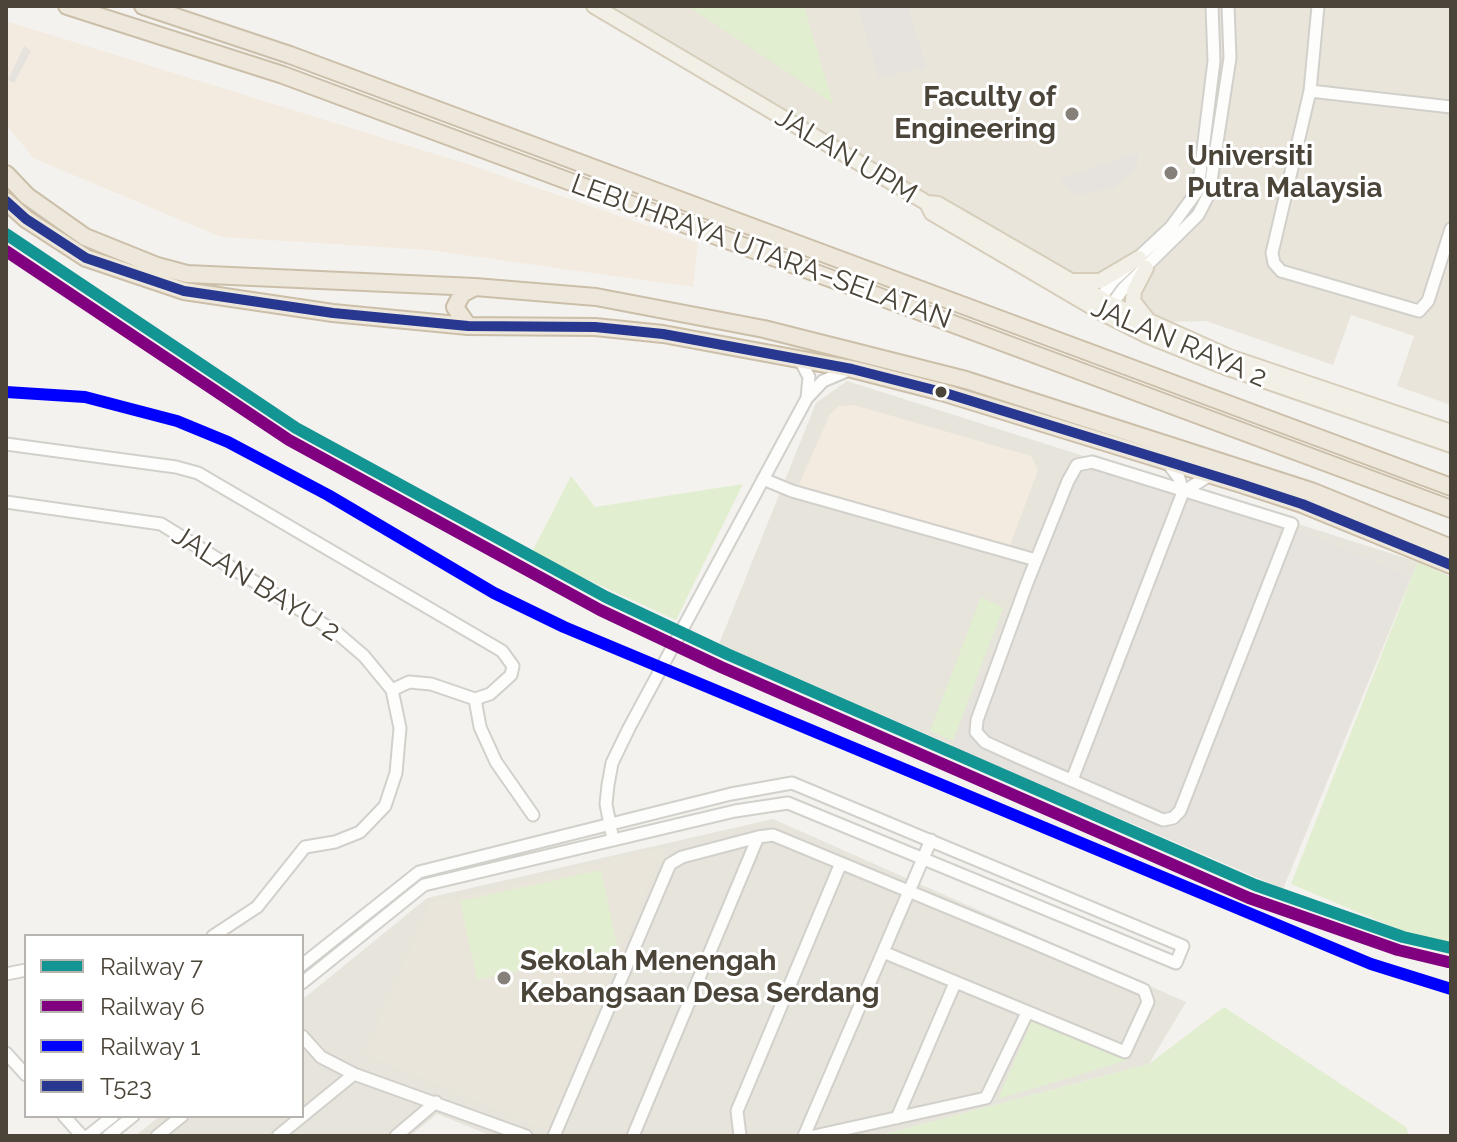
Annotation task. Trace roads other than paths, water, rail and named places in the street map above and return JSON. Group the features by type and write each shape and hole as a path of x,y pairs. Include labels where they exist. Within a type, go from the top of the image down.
{"highway":[{"name":"LEBUHRAYA UTARA–SELATAN","path":"67,6 94,12 283,75 1451,509"},
{"name":"LEBUHRAYA UTARA–SELATAN","path":"143,6 304,60 1451,487"},
{"path":"6,174 27,196 85,237 118,253 187,274 475,287 596,297 682,312 948,375 1311,491 1451,548"},
{"path":"6,201 61,244 114,270 152,283 184,291 333,313 468,326 595,327 677,336 798,357 942,392 1166,460 1302,504 1451,565"},
{"path":"468,326 455,307 462,294 475,287"}],"main road":[{"name":"JALAN UPM","path":"594,6 927,203 938,204 1065,279 1102,306"},
{"name":"JALAN RAYA 2","path":"927,203 932,213 1102,306 1225,367 1451,445"},
{"path":"1065,279 1100,281 1143,263"},
{"path":"1143,263 1133,301 1154,325"},
{"name":"JALAN RAYA 2","path":"1102,306 1229,357 1451,432"}],"street":[{"path":"1102,306 1143,263 1180,218 1198,190 1214,61 1212,6"},
{"path":"1143,263 1198,215 1209,194 1230,58 1228,6"},
{"path":"1318,6 1310,91 1272,253 1281,271 1419,311 1428,301 1451,229"},
{"path":"1310,91 1451,107"},
{"path":"798,357 809,377 807,398"},
{"path":"613,840 606,804 612,763 652,684 807,398 823,381 852,369"},
{"path":"6,444 176,467 198,473 502,651 513,666 511,675 490,694 475,699 431,684 409,682 392,690 400,728 396,773 385,806 360,832 335,842 305,847 257,907 216,934"},
{"path":"1166,460 1179,478 1183,492"},
{"path":"1092,462 1183,492 1292,524 1180,811 1173,818 1163,820 985,742 976,732 977,720 1036,560 1077,465 1092,462"},
{"path":"1072,780 1183,492 1210,475"},
{"path":"763,479 792,491 1036,560"},
{"name":"JALAN BAYU 2","path":"6,502 161,524 336,632 364,656 392,690"},
{"path":"475,699 480,727 496,762 533,815"},
{"path":"304,963 419,872 609,823 792,783 1183,946 1176,963 788,803 424,885 304,981"},
{"path":"554,1136 670,864 682,857 758,837 773,835 1144,990 1148,1002 1125,1052 883,952"},
{"path":"633,1136 758,837"},
{"path":"804,1136 931,840"},
{"path":"740,1135 737,1111 841,863"},
{"path":"897,1118 955,983"},
{"path":"814,1136 986,1098 1027,1013"},
{"path":"304,1038 321,1057 354,1074 526,1136"},
{"path":"6,1053 24,1073"},
{"path":"304,1115 354,1074"},
{"path":"396,1136 436,1102"},
{"path":"66,1118 85,1136 110,1118"},
{"path":"108,1136 130,1118"},
{"path":"157,1136 180,1118"},
{"path":"278,1136 300,1118"}],"rail line":[{"name":"7","path":"6,234 296,428 606,597 727,654 1255,885 1403,937 1451,948"},
{"name":"6","path":"6,251 289,440 600,610 721,667 1249,898 1398,950 1448,962"},
{"name":"1","path":"6,392 85,397 177,421 228,442 328,495 494,593 564,627 1371,964 1451,989"}],"place":[{"name":"Faculty of Engineering","path":"1072,114"},
{"name":"Universiti Putra Malaysia","path":"1171,173"},
{"name":"Sekolah Menengah Kebangsaan Desa Serdang","path":"504,978"}]}
